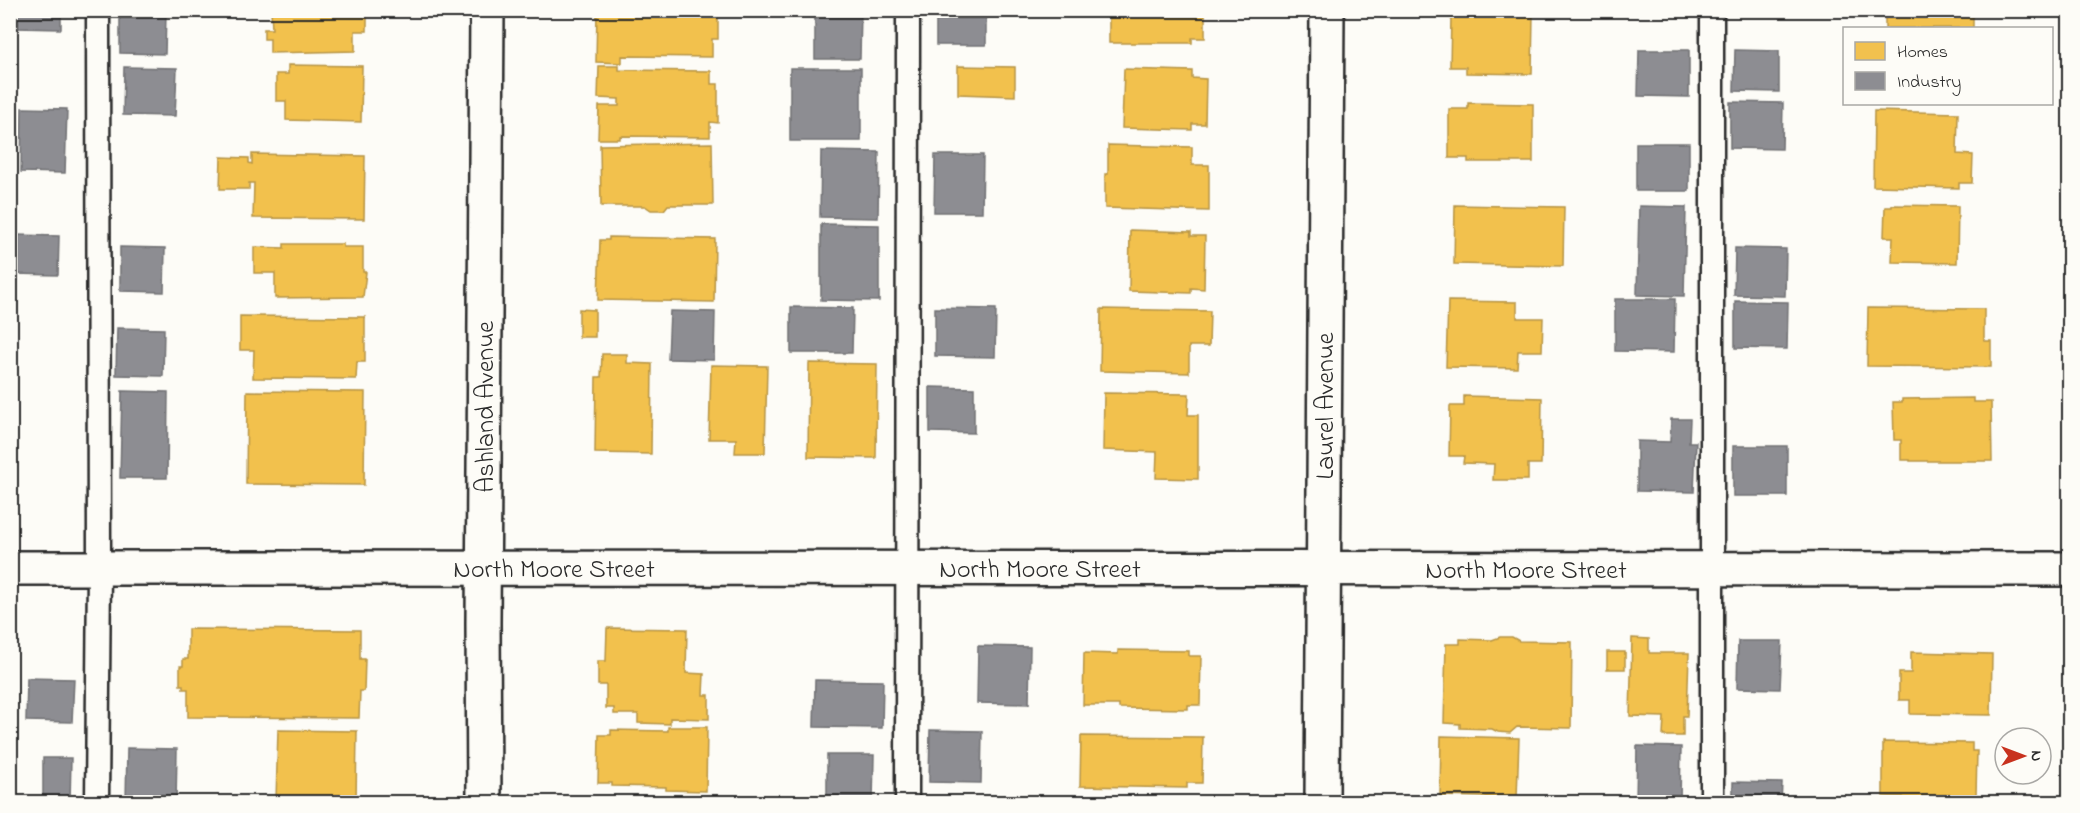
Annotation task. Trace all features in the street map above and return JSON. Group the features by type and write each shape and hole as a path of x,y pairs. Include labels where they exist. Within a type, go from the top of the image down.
{"street":[{"name":"Ashland Avenue","path":"484,802 483,568 487,10"},
{"name":"Laurel Avenue","path":"1322,802 1327,10"},
{"name":"North Moore Street","path":"10,568 2070,569"}],"lane":[{"path":"96,802 99,568 98,10"},
{"path":"907,802 908,10"},
{"path":"1712,10 1712,802"}],"building: Homes":[{"path":"271,10 367,10 367,31 355,31 355,51 270,53 270,39 264,39 264,29 272,29"},
{"path":"597,10 718,10 718,39 712,39 712,57 622,56 622,63 596,62"},
{"path":"1109,10 1205,10 1205,38 1192,38 1192,43 1109,43"},
{"path":"1885,10 1973,10 1973,27 1885,27"},
{"path":"1468,12 1533,13 1532,74 1466,73 1466,67 1450,67 1451,17 1468,17"},
{"path":"288,65 362,66 361,122 286,120 286,101 276,101 276,74 288,74"},
{"path":"599,66 619,66 619,70 711,71 711,84 718,84 718,123 710,122 710,137 620,136 620,139 598,139 599,106 619,106 619,99 598,98"},
{"path":"958,66 1015,67 1015,96 958,94"},
{"path":"1124,69 1192,71 1192,78 1206,79 1205,124 1192,124 1192,130 1122,128"},
{"path":"1468,103 1533,104 1533,162 1468,162 1468,158 1449,158 1449,109 1468,109"},
{"path":"1874,111 1958,113 1957,154 1973,155 1972,183 1959,183 1959,188 1873,186"},
{"path":"712,143 713,205 668,205 664,210 651,210 645,206 601,206 600,145"},
{"path":"1108,145 1192,147 1192,165 1209,165 1209,211 1105,208"},
{"path":"252,154 365,156 364,219 253,218 254,183 249,183 249,189 220,189 221,157 249,158 249,163 252,164"},
{"path":"1455,205 1564,207 1563,266 1454,264"},
{"path":"1892,205 1958,206 1957,263 1892,262 1893,237 1884,237 1885,207 1892,207"},
{"path":"1130,230 1191,232 1191,236 1205,236 1204,289 1191,288 1191,293 1129,291"},
{"path":"609,237 715,239 714,302 598,300 600,240 609,240"},
{"path":"284,244 343,244 343,247 363,247 363,272 366,272 363,297 275,298 275,273 254,273 254,247 284,248"},
{"path":"1448,301 1517,302 1517,318 1543,318 1542,351 1518,351 1517,368 1446,367"},
{"path":"1868,308 1984,309 1984,341 1991,341 1991,367 1867,366"},
{"path":"579,309 595,310 595,337 579,337"},
{"path":"1101,309 1210,311 1209,346 1189,346 1189,373 1100,371"},
{"path":"240,316 365,317 365,362 357,362 356,379 253,378 254,350 240,350"},
{"path":"602,354 627,354 627,363 652,364 651,454 595,453 596,377 601,377"},
{"path":"809,363 877,364 876,458 808,457"},
{"path":"711,365 767,366 765,453 735,453 736,439 709,439"},
{"path":"247,391 365,392 364,485 246,484"},
{"path":"1104,393 1189,394 1188,415 1198,415 1198,479 1156,478 1157,452 1103,450"},
{"path":"1464,396 1542,398 1541,464 1528,464 1528,480 1493,480 1494,464 1463,463 1464,456 1449,456 1450,406 1464,406"},
{"path":"1973,398 1973,402 1991,402 1992,461 1901,460 1901,440 1894,440 1893,402 1902,402 1902,399"},
{"path":"607,628 687,629 686,673 704,674 703,695 709,695 709,719 670,718 670,724 638,723 638,714 614,714 614,708 606,708 606,685 598,685 598,661 606,661"},
{"path":"188,629 360,630 360,659 365,659 364,691 360,691 359,718 188,717 188,689 183,689 183,685 180,685 180,666 183,666 183,659 188,659"},
{"path":"1512,637 1519,641 1572,642 1571,728 1517,727 1510,733 1492,729 1460,728 1460,724 1444,723 1446,644 1460,644 1460,639 1492,640"},
{"path":"1632,638 1649,639 1649,653 1689,653 1687,716 1683,716 1683,736 1663,736 1664,717 1630,716"},
{"path":"1118,650 1189,651 1189,656 1201,656 1200,705 1188,705 1188,709 1083,705 1084,653 1118,654"},
{"path":"1607,652 1625,652 1625,669 1607,669"},
{"path":"1911,652 1992,654 1991,715 1910,714 1910,700 1899,700 1899,673 1911,673"},
{"path":"668,727 707,727 706,791 666,790 666,787 612,786 612,783 598,783 599,735 611,735 611,730 668,731"},
{"path":"278,730 357,731 356,801 276,800"},
{"path":"1081,736 1203,737 1202,783 1187,783 1187,788 1080,786"},
{"path":"1441,736 1519,738 1517,798 1440,796"},
{"path":"1883,742 1972,743 1972,751 1977,751 1976,795 1971,795 1970,802 1903,802 1903,797 1883,796"}],"building: Industry":[{"path":"16,10 61,10 61,29 16,28"},
{"path":"815,10 861,10 860,59 815,59"},
{"path":"936,10 986,10 986,45 936,45"},
{"path":"120,12 166,13 165,54 120,53"},
{"path":"1639,50 1689,50 1689,97 1638,96"},
{"path":"1735,50 1779,51 1779,92 1734,91"},
{"path":"124,67 177,68 175,116 123,115"},
{"path":"790,68 861,68 861,141 790,141"},
{"path":"1730,102 1783,103 1782,149 1730,148"},
{"path":"22,108 67,109 65,173 21,172"},
{"path":"1636,143 1689,143 1689,191 1636,191"},
{"path":"821,151 879,152 878,218 820,217"},
{"path":"935,155 983,155 982,212 934,212"},
{"path":"1639,206 1686,207 1684,296 1637,295"},
{"path":"821,224 879,225 879,301 821,300"},
{"path":"14,235 59,236 58,275 14,274"},
{"path":"120,247 165,248 164,292 120,291"},
{"path":"1735,248 1786,249 1785,296 1734,295"},
{"path":"1615,299 1675,299 1674,352 1615,351"},
{"path":"1735,301 1788,302 1787,349 1735,348"},
{"path":"791,307 853,308 852,353 791,353"},
{"path":"935,308 996,309 995,357 935,356"},
{"path":"670,311 715,312 714,360 668,359"},
{"path":"117,328 164,329 163,376 116,375"},
{"path":"930,387 974,388 974,433 930,432"},
{"path":"122,391 168,392 167,478 120,478"},
{"path":"1671,419 1690,419 1689,442 1696,442 1694,492 1637,491 1637,441 1670,442"},
{"path":"1733,446 1787,446 1787,496 1733,496"},
{"path":"1738,641 1782,641 1780,689 1737,688"},
{"path":"978,646 1030,647 1029,704 977,703"},
{"path":"27,678 74,679 72,722 26,721"},
{"path":"815,680 883,681 882,728 814,727"},
{"path":"930,730 982,731 981,783 929,782"},
{"path":"1637,746 1681,747 1680,802 1636,802"},
{"path":"127,748 177,749 176,802 126,801"},
{"path":"827,755 874,755 873,802 827,802"},
{"path":"43,758 71,758 70,802 43,802"},
{"path":"1733,782 1782,783 1781,802 1733,802"}]}
